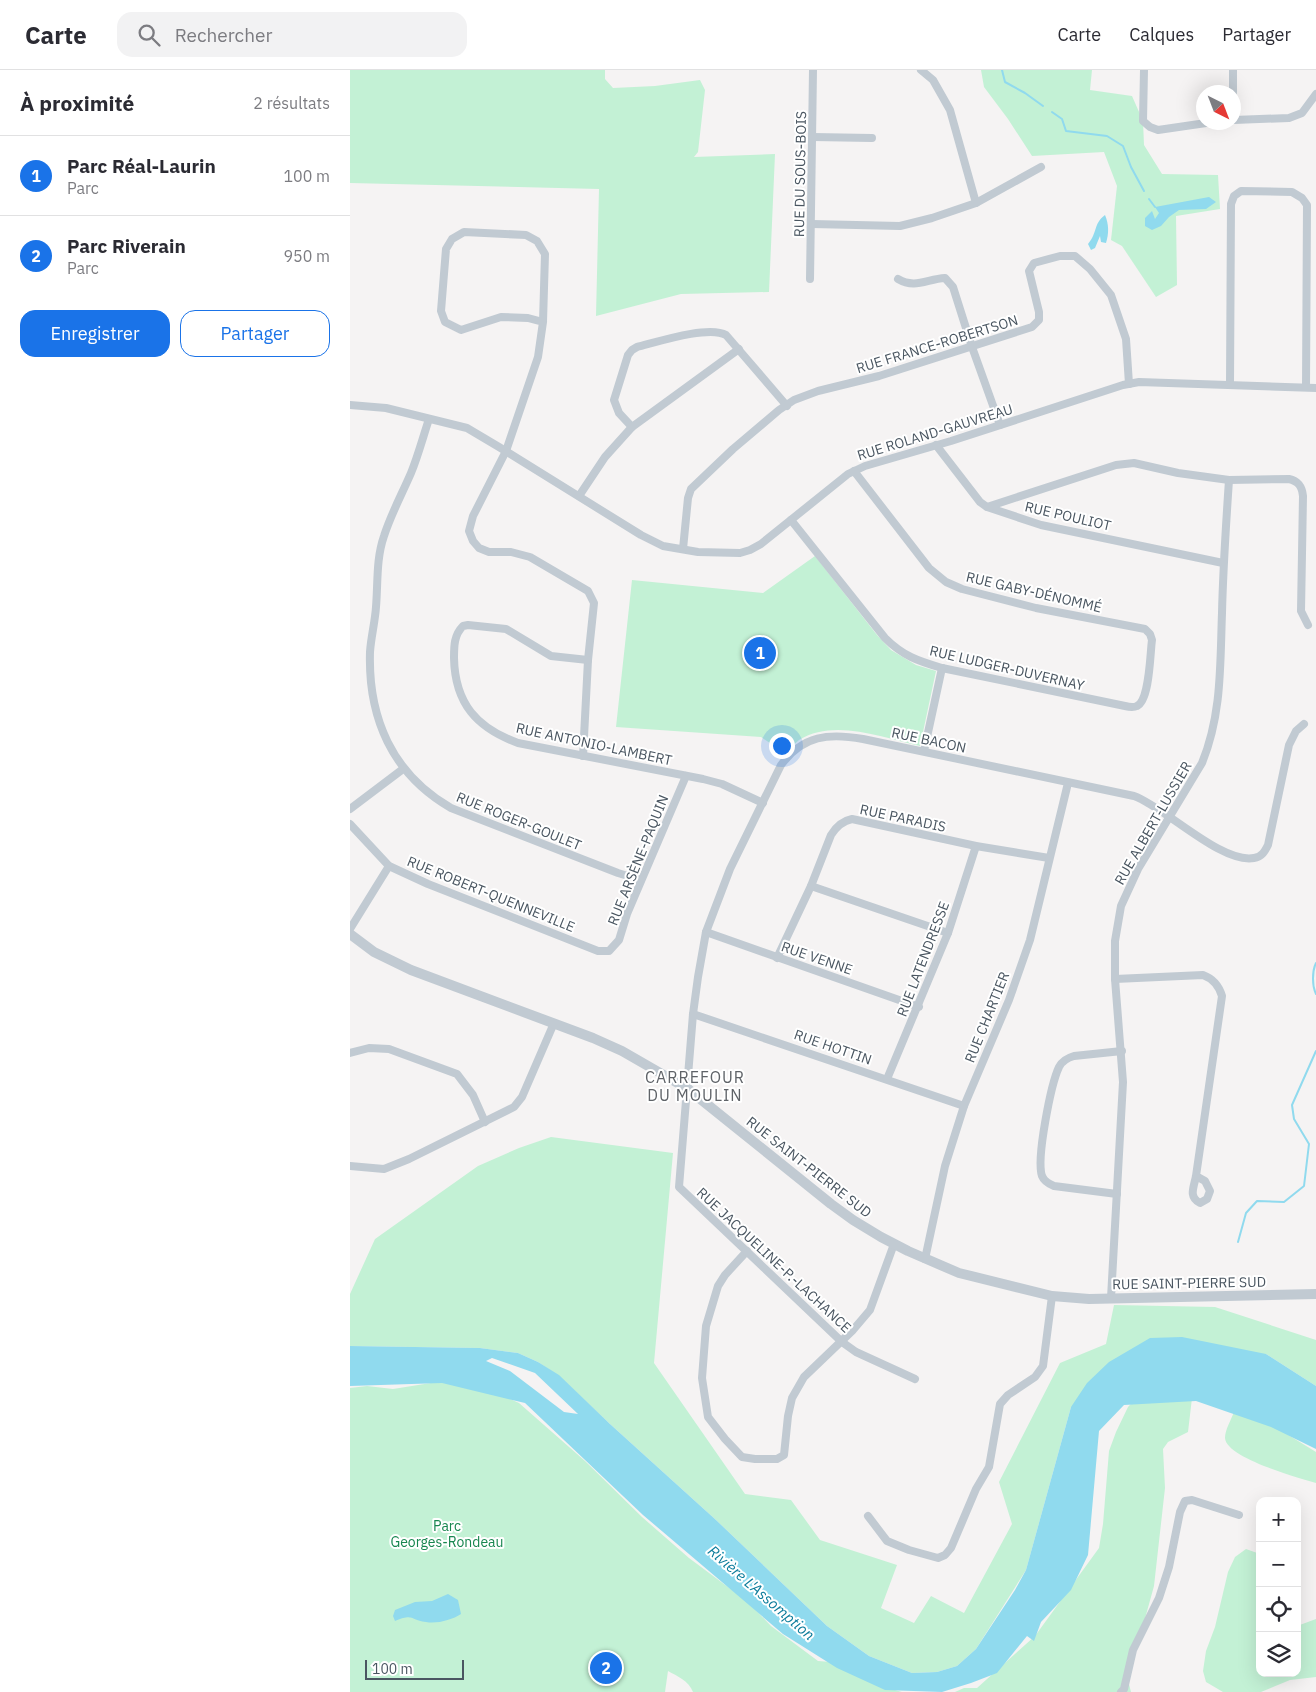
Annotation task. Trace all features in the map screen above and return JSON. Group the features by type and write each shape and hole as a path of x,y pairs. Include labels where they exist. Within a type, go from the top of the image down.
{"street":[{"name":"RUE DU SOUS-BOIS","path":"810,279 814,70"},
{"path":"921,70 933,80 950,110 976,203"},
{"path":"1144,70 1143,121 1158,130 1196,124"},
{"path":"1233,70 1233,85"},
{"path":"1241,120 1289,118 1302,113 1316,94"},
{"path":"813,136 872,138"},
{"path":"812,224 900,226 932,218 976,203 1041,167"},
{"path":"1230,385 1231,204 1234,196 1241,191 1292,192 1302,198 1306,205 1306,387"},
{"path":"543,322 528,318 501,317 460,330 445,322 441,311 446,250 452,240 464,232 526,235 537,241 545,254 543,322 538,357 506,451 470,524 472,541 479,548 489,552 511,552 530,557 588,591 594,603 588,660 583,756"},
{"name":"RUE FRANCE-ROBERTSON","path":"683,549 688,498 691,489 779,410 794,400 818,390 879,376 1032,327 1038,320 1039,312 1029,271 1034,263 1060,256 1075,256 1090,269 1111,296 1126,339 1129,384"},
{"path":"898,279 906,284 914,285 935,278 945,278 953,287 1000,425"},
{"path":"632,427 616,408 614,400 626,359 632,350 637,347 670,338 716,332 726,335 787,406"},
{"path":"579,496 605,456 632,427 739,349"},
{"name":"RUE ROLAND-GAUVREAU","path":"350,405 386,408 467,428 641,535 663,546 698,552 740,553 761,544 848,474 865,466 1129,384 1139,382 1316,388"},
{"name":"RUE ROGER-GOULET","path":"429,419 412,472 383,536 377,571 376,609 370,650 370,683 377,715 389,747 404,770 437,800 463,814 618,874 641,880"},
{"path":"936,444 980,502 986,507 1116,465 1128,463 1178,473 1229,480 1289,479 1299,484 1302,488 1301,611 1308,625"},
{"name":"RUE GABY-DÉNOMMÉ","path":"854,471 929,568 946,582 962,589 1036,608 1144,629 1150,634 1152,640 1147,686 1142,702 1132,707"},
{"name":"RUE ALBERT-LUSSIER","path":"1111,1298 1123,1082 1115,979 1115,941 1122,904 1138,868 1202,763 1215,723 1229,480"},
{"name":"RUE POULIOT","path":"986,507 1041,525 1224,563"},
{"name":"RUE LUDGER-DUVERNAY","path":"791,520 889,642 902,654 942,668 1132,707"},
{"name":"RUE ANTONIO-LAMBERT","path":"588,660 551,656 506,629 468,625 463,626 456,635 454,672 465,704 476,719 502,738 518,743 722,784 763,803"},
{"path":"924,751 942,668"},
{"name":"RUE BACON","path":"688,1089 693,1014 706,932 730,869 781,765 800,746 824,736 846,736 1134,796 1209,843 1233,855 1255,858 1263,854 1268,845 1289,745 1296,731 1304,724"},
{"path":"350,809 404,770"},
{"name":"RUE ARSÈNE-PAQUIN","path":"609,951 619,940 627,914 686,776"},
{"name":"RUE CHARTIER","path":"925,1259 945,1166 964,1106 1009,1000 1030,940 1068,783"},
{"name":"RUE PARADIS","path":"777,958 831,835 845,820 852,819 976,846 1049,858"},
{"name":"RUE ROBERT-QUENNEVILLE","path":"350,824 389,866 428,884 598,951 609,951"},
{"name":"RUE LATENDRESSE","path":"887,1079 919,1007 948,933 976,846"},
{"path":"350,929 389,866"},
{"path":"810,886 948,933"},
{"name":"RUE VENNE","path":"706,932 919,1007"},
{"name":"RUE SAINT-PIERRE SUD","path":"350,934 374,952 411,970 622,1051 688,1089 852,1220 894,1244 959,1273 1052,1296 1089,1299 1316,1294"},
{"path":"1115,979 1203,975 1210,977 1220,989 1222,996 1196,1176"},
{"name":"RUE HOTTIN","path":"693,1014 964,1106"},
{"path":"350,1166 384,1169 409,1160 514,1106 522,1097 554,1024"},
{"path":"350,1053 369,1048 389,1049 457,1074 473,1095 485,1122"},
{"path":"1118,1194 1054,1186 1042,1176 1040,1162 1052,1087 1059,1067 1067,1058 1074,1056 1122,1051"},
{"name":"RUE JACQUELINE-P.-LACHANCE","path":"688,1089 679,1187 842,1342 856,1352 915,1379"},
{"path":"747,1251 725,1274 713,1300 706,1326 702,1378 708,1417 742,1457 777,1459 784,1455 792,1398 804,1378 842,1342 870,1310 894,1244"},
{"path":"868,1516 887,1541 902,1547 938,1558 945,1555 951,1548 976,1489 989,1467 1000,1404 1008,1395 1035,1377 1043,1366 1052,1296"},
{"path":"1121,1692 1124,1688 1133,1650 1159,1598 1167,1575 1180,1512 1185,1501 1192,1500 1239,1515"}],"green space":[{"path":"350,70 605,70 605,79 613,88 655,86 700,80 705,90 698,152 694,157 775,154 769,292 681,294 596,316 599,189 350,183"},
{"path":"981,70 1092,70 1090,90 1132,96 1143,121 1144,145 1162,174 1218,175 1220,209 1176,216 1177,285 1156,297 1122,246 1111,240 1117,186 1104,152 1032,156 984,87"},
{"path":"815,556 891,650 916,665 936,671 920,746 875,735 843,730 813,734 799,740 785,753 761,737 616,727 632,580 763,593"},
{"path":"551,1137 673,1153 654,1363 745,1494 791,1500 820,1540 897,1565 881,1608 914,1623 931,1596 964,1613 1012,1524 999,1482 1060,1363 1106,1344 1114,1305 1215,1307 1316,1340 1316,1386 1266,1354 1071,1407 1026,1570 976,1649 957,1666 937,1672 912,1673 869,1656 827,1626 716,1520 559,1376 538,1362 518,1353 480,1348 350,1346 350,1294 375,1239 478,1166 519,1148"},
{"name":"Parc Georges-Rondeau","path":"437,1382 491,1390 519,1403 585,1461 642,1517 689,1558 748,1602 771,1626 818,1661 831,1662 877,1685 902,1692 693,1692 686,1682 668,1671 665,1692 350,1692 350,1388 367,1386 393,1389"},
{"path":"1140,1394 1192,1398 1188,1432 1168,1442 1163,1449 1165,1488 1154,1586 1128,1680 1131,1692 955,1692 964,1688 977,1688 1035,1636 1099,1548 1103,1524 1109,1451 1128,1407"},
{"path":"1234,1412 1277,1428 1316,1452 1316,1483 1264,1466 1237,1453 1228,1445 1225,1438"},
{"path":"1246,1549 1256,1553 1256,1677 1301,1677 1301,1625 1316,1619 1316,1677 1290,1680 1261,1692 1223,1692 1206,1682 1203,1671 1206,1651 1215,1627 1228,1572 1235,1557"}],"water":[{"path":"1209,197 1216,202 1206,209 1179,210 1161,226 1152,230 1145,226 1145,218 1152,211 1155,219 1159,213 1155,207"},
{"path":"1105,215 1108,229 1106,243 1101,242 1100,236 1095,248 1091,250 1088,244 1101,218"},
{"name":"Rivière L'Assomption","path":"1182,1337 1266,1354 1316,1386 1316,1449 1271,1427 1196,1401 1124,1405 1099,1431 1088,1555 1071,1590 1041,1622 1034,1641 1027,1636 997,1673 942,1692 885,1690 837,1668 783,1634 643,1515 525,1403 442,1383 350,1386 350,1346 480,1348 518,1353 538,1362 559,1375 827,1626 869,1656 912,1673 937,1672 957,1666 976,1649 1026,1570 1071,1407 1087,1383 1109,1362 1150,1338","holes":["492,1358 535,1373 578,1414 564,1412 510,1371 486,1361"]},
{"path":"448,1594 458,1600 461,1614 449,1620 435,1622 421,1621 409,1617 395,1621 393,1616 395,1610 415,1602 432,1601"}],"waterway":[{"path":"1002,70 1005,82 1043,106"},
{"path":"1052,112 1062,119 1066,131 1107,136 1123,146 1131,167 1144,191"},
{"path":"1149,199 1155,207"},
{"path":"1316,963 1313,978 1316,994"},
{"path":"1238,1242 1246,1213 1257,1201 1284,1202 1304,1186 1309,1144 1294,1119 1292,1105 1316,1051"}],"place":[{"name":"Parc Réal-Laurin","path":"760,653"},
{"name":"Parc Riverain","path":"606,1668"}],"district":[{"name":"CARREFOUR DU MOULIN","path":"695,1086"}]}
